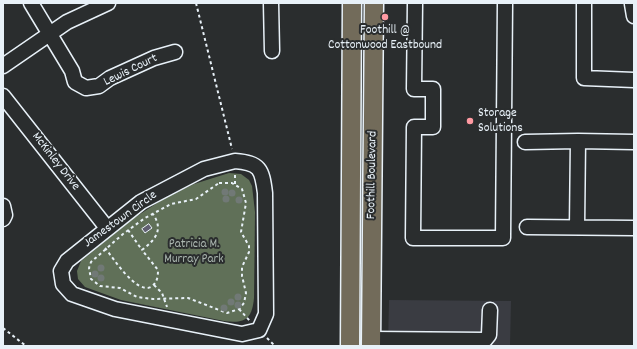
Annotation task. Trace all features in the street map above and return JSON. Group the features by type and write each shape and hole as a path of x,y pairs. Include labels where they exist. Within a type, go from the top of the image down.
{"main road":[{"name":"Foothill Boulevard","path":"350,346 352,3"},
{"name":"Foothill Boulevard","path":"371,343 374,3"}],"street":[{"path":"31,3 51,34"},
{"path":"3,66 67,22 108,3"},
{"path":"271,3 272,51"},
{"path":"415,3 414,89 433,89 433,127 414,127 413,238 503,238 506,3"},
{"path":"584,3 584,78 634,80"},
{"name":"Lewis Court","path":"51,34 72,71 75,82 86,88 99,86 110,78 148,61 175,52"},
{"name":"McKinley Drive","path":"3,96 107,228"},
{"path":"578,141 578,227"},
{"path":"525,142 634,142"},
{"name":"Jamestown Circle","path":"235,161 249,162 256,166 262,174 265,193 266,314 259,330 242,334 115,309 72,294 63,284 61,271 67,261 107,228 141,202 204,169 235,161"},
{"path":"3,206 5,215 3,219"},
{"path":"527,227 634,228"},
{"path":"371,343 485,340 489,335 490,310"}],"path":[{"path":"196,3 232,149"},
{"path":"219,183 232,183 242,189 246,202 241,232 249,246 249,252 242,267 242,276 246,294 244,303 241,306 232,312 227,313 188,298 145,299 137,297 120,288 100,286 96,284 90,274 91,262 128,230 152,214 171,204 196,199 219,183"},
{"path":"142,250 152,242 159,230 158,224 152,214"},
{"path":"106,248 134,283 144,288 154,285 157,279 158,270 128,230"},
{"path":"154,285 162,293 168,309"},
{"path":"3,328 26,346"},
{"path":"269,340 275,346"}],"shaded area":[{"path":"389,300 511,301 510,346 388,346"}],"green space":[{"name":"Patricia M. Murray Park","path":"229,173 241,174 249,180 252,186 255,212 254,298 249,315 242,321 224,321 121,300 85,287 78,279 77,271 81,261 134,218 165,198 194,184"}],"building":[{"path":"149,224 152,228 145,233 142,229"}],"place":[{"name":"Foothill @ Cottonwood Eastbound","path":"385,17"},
{"name":"Storage Solutions","path":"470,121"}]}
